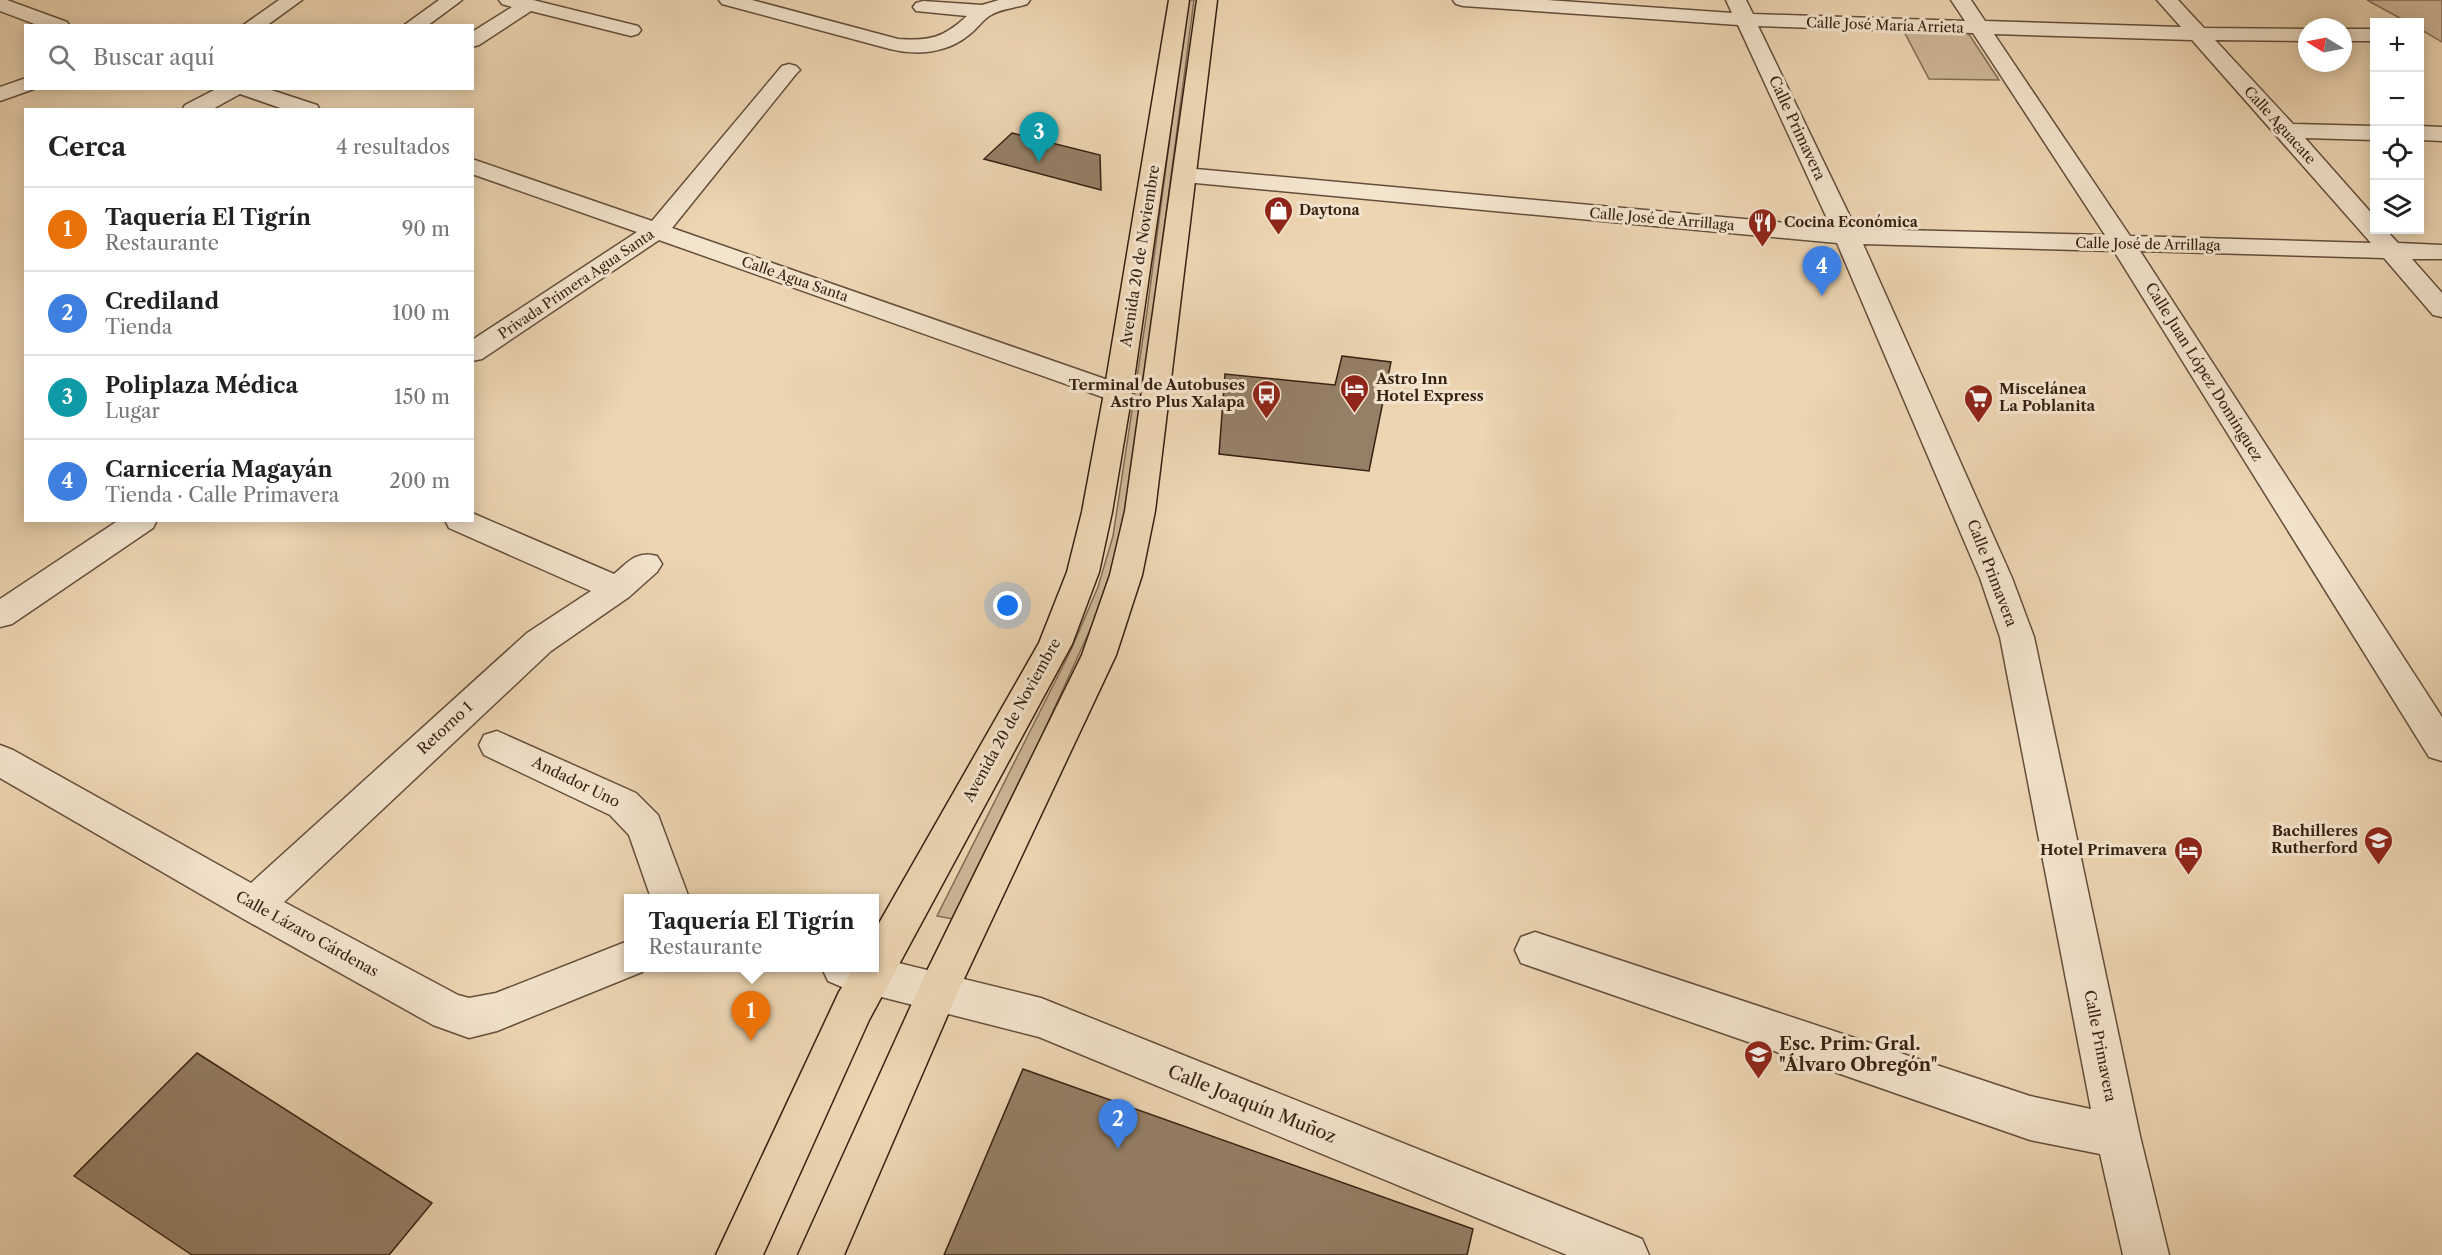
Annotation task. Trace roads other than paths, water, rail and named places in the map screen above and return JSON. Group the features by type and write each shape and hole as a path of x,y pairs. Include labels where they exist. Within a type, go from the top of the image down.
{"main road":[{"name":"Avenida 20 de Noviembre","path":"879,933 1055,644 1083,572 1097,512 1118,393 1179,0"},
{"path":"821,1255 938,990 1099,655 1126,575 1140,511 1207,0"},
{"name":"Avenida 20 de Noviembre","path":"739,1255 856,972"}],"street":[{"path":"255,24 292,0"},
{"path":"416,24 452,0"},
{"path":"729,0 897,45 918,47 940,44 957,37 983,11"},
{"path":"865,35 915,13 983,11 1020,0"},
{"name":"Calle José María Arrieta","path":"1463,0 1741,10 1978,28 2196,34 2298,34"},
{"name":"Calle Juan López Domínguez","path":"1961,0 2122,243 2442,747"},
{"name":"Calle Aguacate","path":"2167,0 2393,250 2442,309"},
{"path":"474,39 518,2 631,30"},
{"path":"0,4 55,24"},
{"name":"Calle Primavera","path":"1741,10 1847,236 1996,578 2017,637 2118,1136 2146,1255"},
{"path":"2352,35 2370,35"},
{"name":"Privada Primera Agua Santa","path":"474,352 657,230 789,70"},
{"path":"0,95 24,85"},
{"path":"197,108 232,90"},
{"path":"248,90 300,106 312,90"},
{"path":"2287,131 2370,133"},
{"path":"2424,134 2442,134"},
{"name":"Calle Agua Santa","path":"474,167 1118,393"},
{"name":"Calle José de Arrillaga","path":"1185,175 1847,236 2442,252"},
{"path":"0,615 139,522"},
{"path":"465,522 618,589"},
{"name":"Retorno 1","path":"254,905 539,642 618,589 646,564"},
{"name":"Andador Uno","path":"497,745 623,804 645,826 669,894"},
{"name":"Calle Lázaro Cárdenas","path":"0,760 254,905 448,1011 469,1018 497,1012 624,961"},
{"path":"1535,950 2030,1118 2118,1136"},
{"name":"Calle Joaquín Muñoz","path":"860,972 1041,1018 1475,1196 1626,1255"}],"place":[{"name":"Poliplaza Médica","path":"1039,162"},
{"name":"Daytona","path":"1278,236"},
{"name":"Cocina Económica","path":"1763,248"},
{"name":"Carnicería Magayán","path":"1822,296"},
{"name":"Astro Inn Hotel Express","path":"1355,414"},
{"name":"Terminal de Autobuses Astro Plus Xalapa","path":"1266,420"},
{"name":"Miscelánea La Poblanita","path":"1978,424"},
{"name":"Bachilleres Rutherford","path":"2379,866"},
{"name":"Hotel Primavera","path":"2188,876"},
{"name":"Taquería El Tigrín","path":"751,1041"},
{"name":"Esc. Prim. Gral. \"Álvaro Obregón\"","path":"1758,1080"},
{"name":"Crediland","path":"1118,1149"}]}
